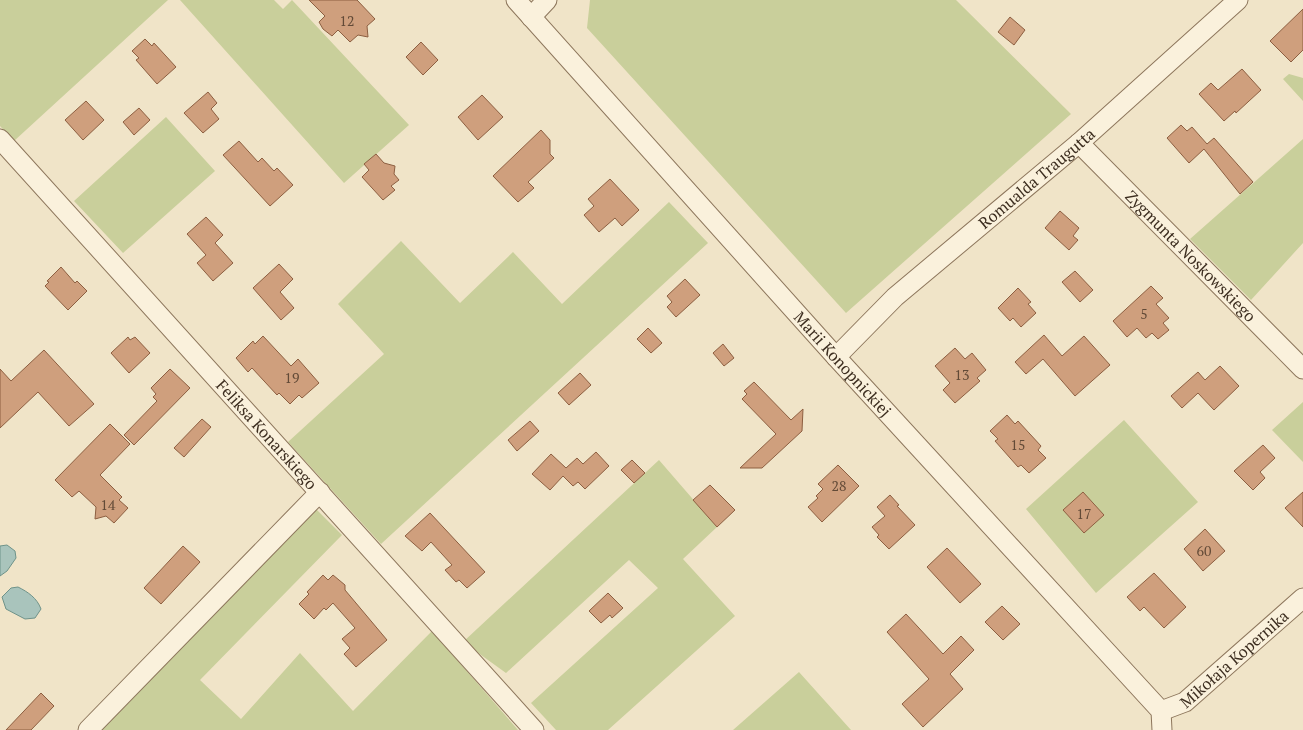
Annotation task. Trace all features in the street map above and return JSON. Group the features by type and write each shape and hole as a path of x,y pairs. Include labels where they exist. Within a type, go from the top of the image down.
{"street":[{"name":"Marii Konopnickiej","path":"516,0 1161,721"},
{"path":"531,17 548,0"},
{"name":"Romualda Traugutta","path":"836,357 895,297 1079,143 1238,0"},
{"name":"Feliksa Konarskiego","path":"0,139 534,730"},
{"name":"Zygmunta Noskowskiego","path":"1079,143 1303,369"},
{"path":"88,730 320,492"},
{"name":"Mikołaja Kopernika","path":"1161,721 1186,702 1303,598"}],"green space":[{"path":"0,0 168,0 14,141 0,126"},
{"path":"180,0 274,0 283,9 292,0 409,125 344,183"},
{"path":"590,0 956,0 1071,114 846,313 587,28"},
{"path":"1289,74 1303,78 1303,101 1283,79"},
{"path":"166,117 215,171 123,253 74,201"},
{"path":"1303,139 1303,243 1251,300 1190,239"},
{"path":"669,202 708,243 381,544 288,442 384,354 338,304 401,241 460,303 513,252 562,304"},
{"path":"1303,402 1303,462 1272,430"},
{"path":"1124,420 1198,502 1096,593 1026,509"},
{"path":"659,460 717,527 683,559 735,616 608,730 556,730 531,703 658,588 629,560 506,673 463,642"},
{"path":"316,509 342,535 200,680 241,719 300,653 353,711 432,631 518,730 98,730"},
{"path":"799,672 851,730 733,730"}],"water":[{"path":"7,545 15,551 16,558 7,571 0,576 0,546"},
{"path":"18,587 32,596 39,605 41,609 35,618 25,619 6,609 2,597 11,588"}],"building":[{"path":"309,0 357,0 375,19 367,26 368,37 358,35 350,42 338,30 332,36 323,29 319,22 325,16"},
{"path":"1303,9 1303,50 1291,62 1270,41"},
{"path":"1010,17 1025,30 1014,45 998,32"},
{"path":"145,39 152,46 154,43 176,67 157,84 136,60 139,58 132,51"},
{"path":"421,42 438,60 423,75 406,57"},
{"path":"1242,69 1261,90 1236,113 1235,111 1224,121 1199,94 1211,83 1218,90"},
{"path":"208,92 217,103 211,109 219,119 203,133 184,113"},
{"path":"482,95 503,117 478,140 458,117"},
{"path":"86,101 104,120 83,140 65,120"},
{"path":"139,108 150,120 134,135 123,122"},
{"path":"1181,125 1187,131 1192,127 1207,144 1214,138 1253,182 1240,194 1204,149 1189,163 1167,138"},
{"path":"541,130 550,140 550,154 554,158 528,182 534,188 518,202 493,176"},
{"path":"239,141 258,162 262,158 274,171 277,168 293,185 270,206 223,155"},
{"path":"376,154 384,163 395,166 394,174 399,180 391,186 395,190 383,200 362,177 369,170 364,164"},
{"path":"610,179 639,210 622,226 615,218 599,232 584,215 594,206 588,199"},
{"path":"1060,211 1079,228 1073,236 1078,240 1069,250 1045,228"},
{"path":"206,217 223,235 215,243 233,263 213,281 197,263 206,255 187,234"},
{"path":"279,264 293,279 280,292 294,308 281,320 253,288"},
{"path":"61,267 75,283 77,281 87,291 68,310 45,286 49,282 47,281"},
{"path":"1075,271 1093,290 1080,302 1062,282"},
{"path":"685,279 700,295 676,317 667,307 672,302 667,296"},
{"path":"1151,286 1163,298 1156,304 1169,318 1163,323 1169,330 1158,339 1152,333 1146,338 1137,328 1127,337 1113,321"},
{"path":"1018,288 1031,302 1028,304 1036,313 1021,327 1013,318 1010,321 998,308"},
{"path":"648,328 662,343 651,353 637,339"},
{"path":"1044,335 1062,356 1084,336 1110,365 1075,396 1043,359 1026,374 1015,362"},
{"path":"263,336 291,366 298,359 319,383 302,398 299,395 290,404 279,393 277,395 252,368 248,372 236,358 253,341 255,344"},
{"path":"128,337 130,340 135,337 150,353 129,373 111,353"},
{"path":"723,344 734,358 724,366 713,353"},
{"path":"955,348 965,359 972,353 986,370 977,378 980,381 955,403 943,390 950,383 935,366"},
{"path":"44,350 94,404 69,426 38,392 0,428 0,369 11,381"},
{"path":"1220,366 1239,386 1214,410 1198,393 1182,408 1171,396 1198,372 1205,380"},
{"path":"170,369 190,388 134,445 124,435 157,401 153,397 156,394 151,388"},
{"path":"580,373 591,385 569,405 558,393"},
{"path":"754,382 791,420 803,409 802,431 762,468 740,468 776,434 742,399 747,394 744,391"},
{"path":"1007,415 1015,424 1018,421 1041,446 1038,450 1046,458 1029,473 1021,465 1018,467 995,441 998,439 990,431"},
{"path":"202,419 211,427 184,457 174,448"},
{"path":"530,421 539,431 517,451 508,440"},
{"path":"110,424 130,444 100,475 122,497 119,500 128,508 114,523 106,516 95,519 96,507 79,491 72,497 55,480"},
{"path":"1263,445 1275,458 1260,472 1265,478 1253,490 1234,471"},
{"path":"596,452 609,466 585,489 578,482 573,486 563,476 550,490 532,474 551,454 566,468 577,458 583,464"},
{"path":"632,460 645,473 634,483 621,470"},
{"path":"838,465 859,486 822,522 808,507 818,498 816,496 823,489 818,484"},
{"path":"710,485 735,510 717,527 693,500"},
{"path":"1083,492 1104,515 1084,533 1063,510"},
{"path":"1303,492 1303,527 1285,508"},
{"path":"890,495 899,505 897,506 915,525 889,549 877,537 879,535 872,527 885,516 877,507"},
{"path":"430,513 485,572 467,588 459,580 456,582 445,570 452,565 431,542 422,551 405,536"},
{"path":"1205,529 1225,551 1203,571 1184,549"},
{"path":"183,546 200,562 161,604 144,588"},
{"path":"947,548 981,584 960,603 927,567"},
{"path":"1154,573 1186,607 1164,628 1144,607 1140,611 1127,597"},
{"path":"323,575 328,580 333,575 345,585 345,590 387,640 356,667 344,654 350,648 342,639 355,628 333,603 326,610 324,608 314,619 299,604"},
{"path":"608,593 623,608 612,618 610,615 601,623 589,611"},
{"path":"1002,606 1020,624 1003,640 985,622"},
{"path":"906,614 943,654 961,636 974,650 950,674 963,689 923,727 902,704 929,679 887,632"},
{"path":"41,693 54,706 31,730 6,730"}]}
